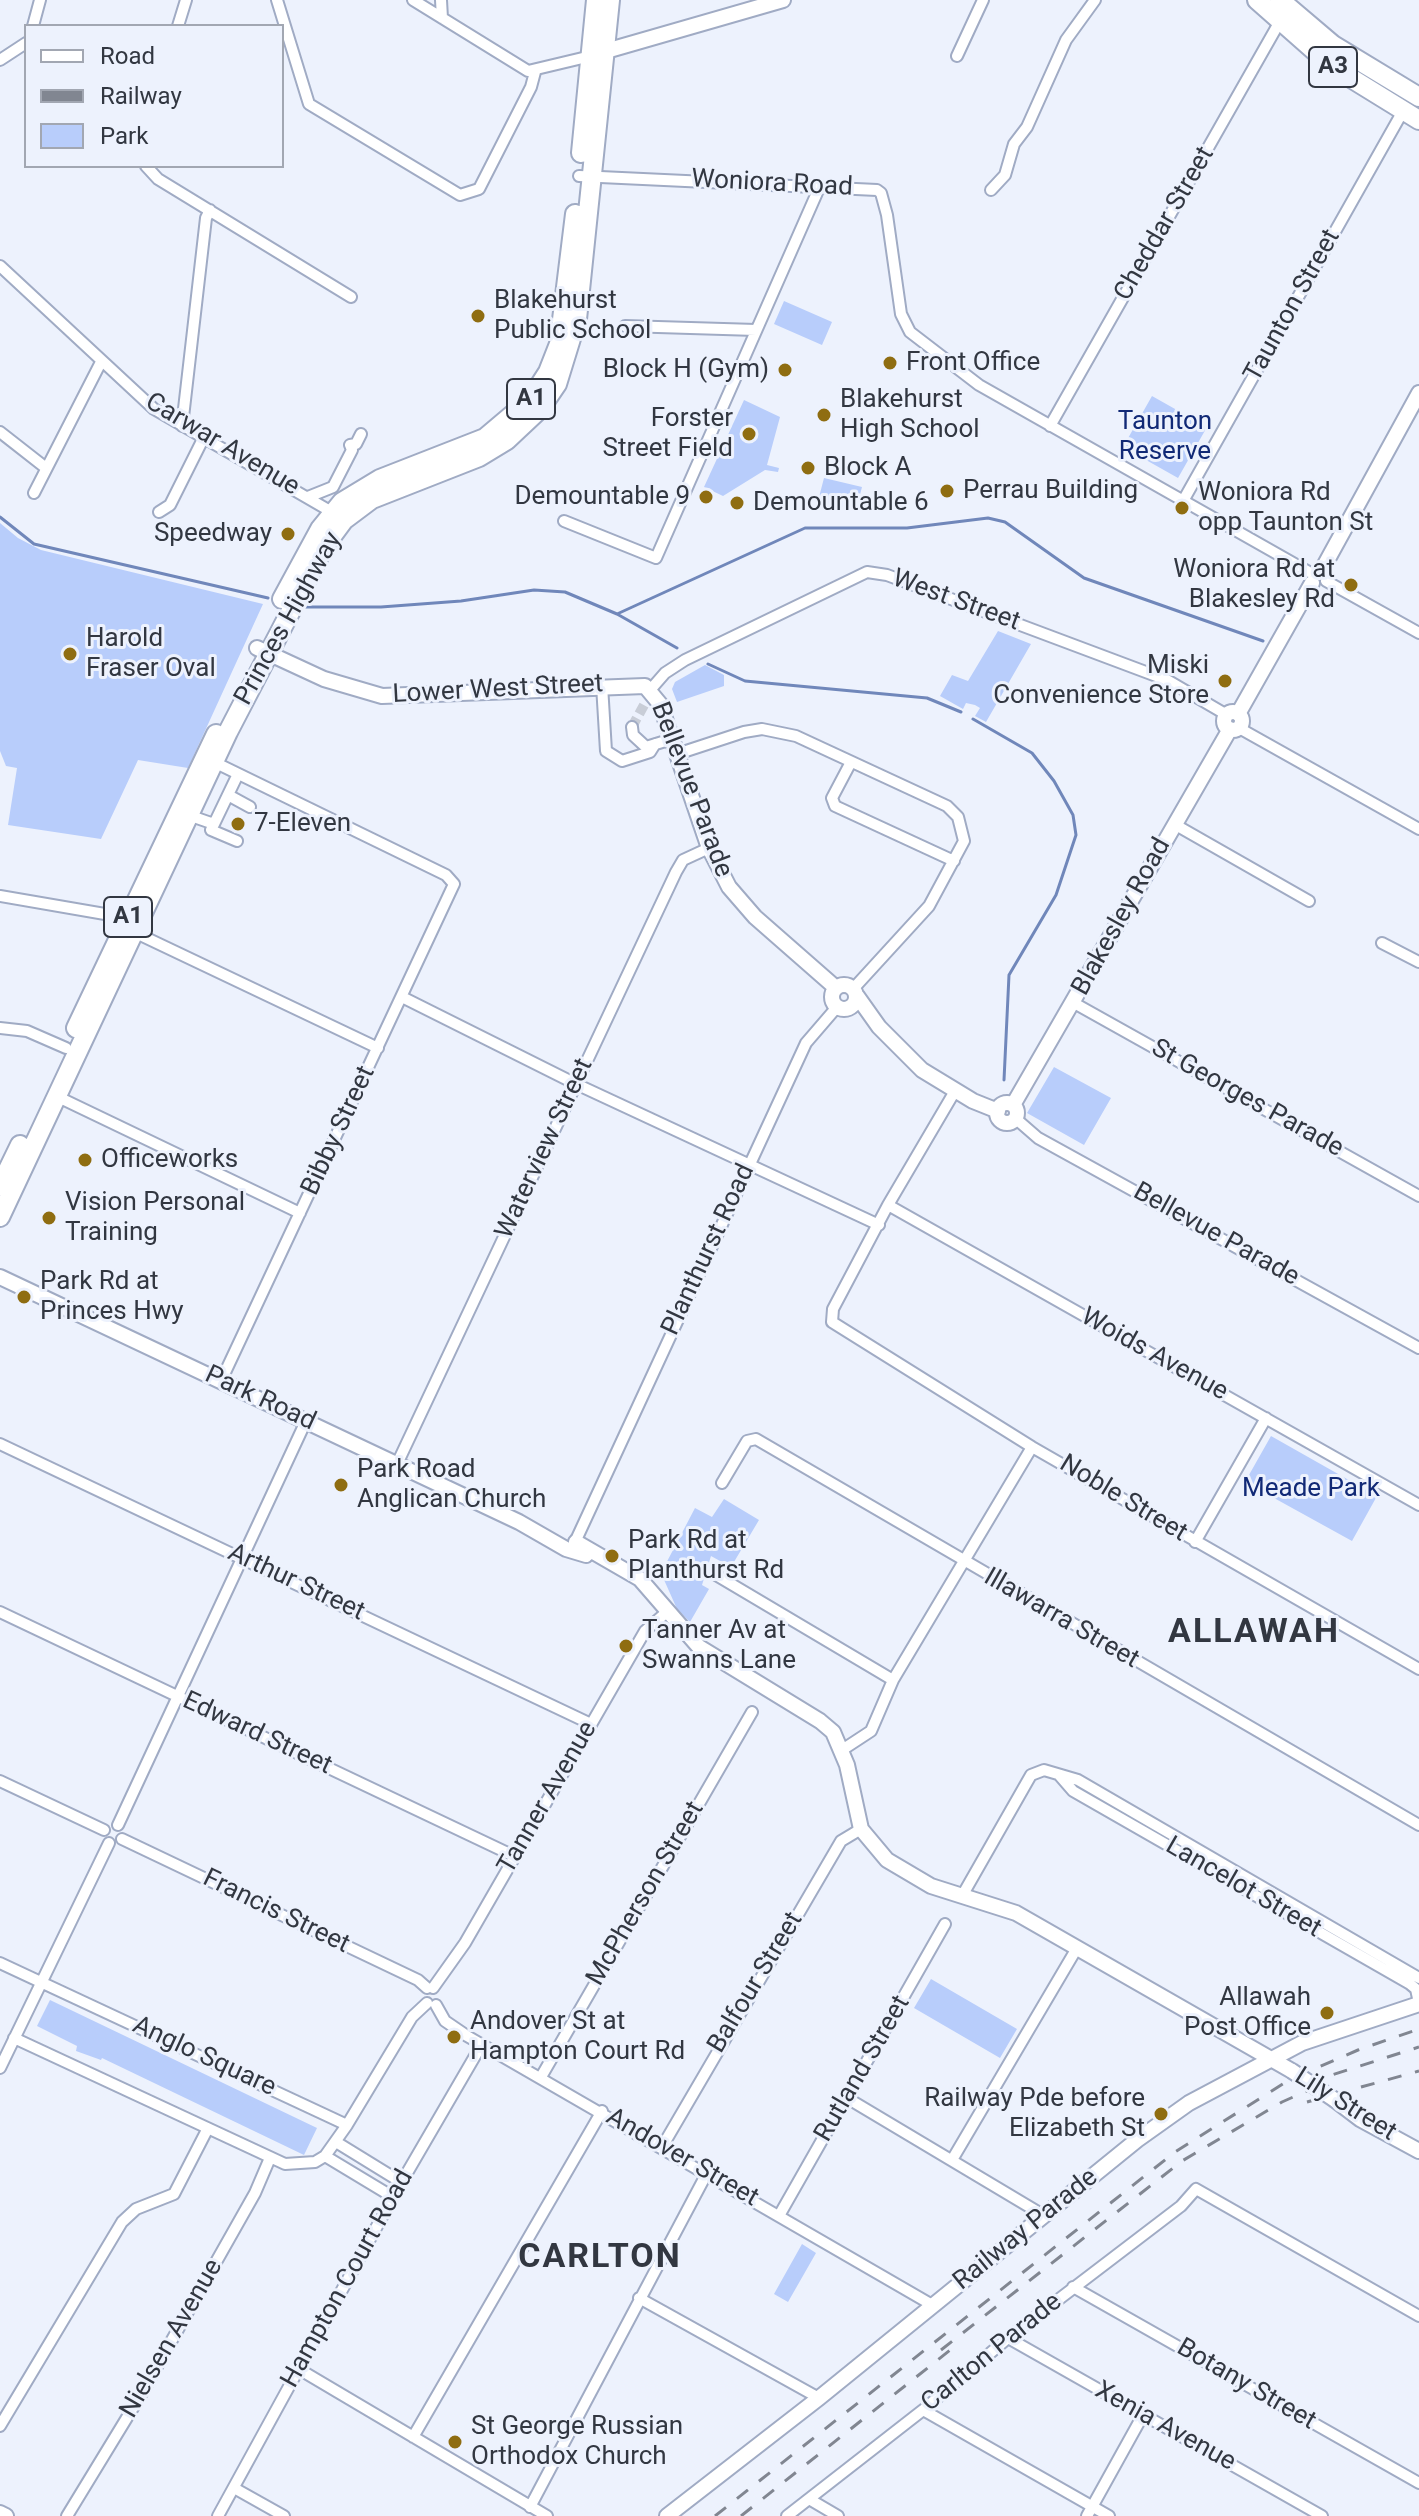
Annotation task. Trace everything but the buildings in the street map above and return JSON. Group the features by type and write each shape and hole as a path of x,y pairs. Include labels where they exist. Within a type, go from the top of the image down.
{"highway":[{"name":"Princes Highway","path":"596,0 598,54"},
{"name":"Princes Highway","path":"0,1186 66,1048 191,816 293,575 350,496 380,479 485,438 530,400 548,372 561,332 585,176 598,54 610,0"},
{"name":"A3","path":"1257,0 1279,23 1333,67 1411,115"},
{"name":"A3","path":"1280,0 1352,59 1419,97"},
{"name":"Princes Highway","path":"0,1217 132,925 262,650"}],"main road":[{"path":"598,54 783,0"},
{"name":"Blakesley Road","path":"1014,1112 1419,393"},
{"name":"Lower West Street","path":"262,650 324,679 382,696 635,683 651,697"},
{"name":"Bellevue Parade","path":"651,697 672,739 716,865 745,907 836,988"},
{"path":"879,1027 842,1008 832,998 836,988 845,985 855,992 879,1027 922,1070 955,1091 998,1111 1003,1122 1014,1112"},
{"path":"842,1008 854,1005 855,992"},
{"name":"Park Road","path":"0,1277 519,1522 570,1542 640,1579 690,1639 709,1654 826,1725 842,1750"},
{"path":"842,1750 861,1829"},
{"name":"Lily Street","path":"861,1829 887,1860 931,1886 1004,1907 1271,2058 1360,2119 1419,2151"},
{"name":"Railway Parade","path":"667,2516 1163,2121 1271,2058 1418,1992"},
{"path":"0,2513 6,2516"}],"street":[{"path":"34,24 40,0"},
{"path":"179,24 186,0"},
{"path":"277,0 309,104 460,195 479,189 531,87 535,72"},
{"path":"413,0 521,68 535,72 598,54"},
{"path":"441,0 442,18"},
{"path":"957,56 983,0"},
{"path":"991,190 1005,175 1014,144 1027,127 1066,40 1095,0"},
{"name":"Cheddar Street","path":"1050,426 1279,23"},
{"path":"0,60 24,44"},
{"name":"Taunton Street","path":"1183,501 1411,115"},
{"path":"148,168 158,179 351,297"},
{"name":"Woniora Road","path":"585,176 820,186 872,189 881,193 901,314 907,328 979,385 1419,633"},
{"path":"564,521 656,558 820,186"},
{"path":"182,426 210,210"},
{"name":"Carwar Avenue","path":"0,266 149,404 203,439 338,516"},
{"path":"625,326 756,330"},
{"path":"34,493 101,362"},
{"path":"0,432 46,468"},
{"path":"308,497 333,487 352,450 350,445 356,444 361,434"},
{"path":"159,512 170,505 203,439"},
{"name":"West Street","path":"651,697 665,673 685,660 857,574 876,572 1167,680 1419,829"},
{"path":"602,685 606,751 622,761 650,752 655,744"},
{"path":"632,727 640,745 672,739"},
{"path":"677,754 762,729 796,736 953,811 964,835 954,861 929,906 855,992"},
{"path":"851,762 832,798 835,806 954,861"},
{"path":"216,763 238,774 211,830 237,841"},
{"name":"Bibby Street","path":"221,1381 451,897 454,882 238,774"},
{"path":"228,795 250,807"},
{"path":"191,816 214,824"},
{"path":"1174,824 1309,901"},
{"name":"Waterview Street","path":"397,1464 676,872 683,860 709,848"},
{"path":"0,896 132,925 378,1048"},
{"path":"1382,943 1419,962"},
{"path":"402,997 576,1084 879,1225 955,1091"},
{"name":"St Georges Parade","path":"1074,1003 1419,1196"},
{"name":"Planthurst Road","path":"570,1542 806,1043 842,1008"},
{"path":"0,1028 27,1031 66,1048"},
{"path":"56,1096 300,1213"},
{"name":"Bellevue Parade","path":"1014,1112 1038,1138 1419,1348"},
{"name":"Woids Avenue","path":"888,1205 1419,1505"},
{"name":"Noble Street","path":"879,1225 833,1309 832,1322 1032,1447 1419,1669"},
{"path":"1195,1542 1266,1418"},
{"path":"118,1825 306,1421"},
{"name":"Illawarra Street","path":"722,1483 747,1441 756,1439 1419,1825"},
{"name":"Arthur Street","path":"0,1444 591,1724"},
{"path":"842,1750 871,1731 893,1680 1032,1447"},
{"path":"716,1575 893,1680"},
{"name":"Tanner Avenue","path":"430,1988 465,1943 645,1631 668,1611"},
{"name":"Edward Street","path":"0,1612 514,1856"},
{"name":"McPherson Street","path":"541,2077 752,1712"},
{"name":"Lancelot Street","path":"962,1896 1038,1769 1078,1780 1418,1992"},
{"path":"0,1781 104,1830 109,1843 0,2068"},
{"path":"104,1830 108,1825 118,1825"},
{"path":"109,1843 122,1839 123,1832 118,1825"},
{"name":"Balfour Street","path":"662,2147 841,1841 861,1829"},
{"name":"Francis Street","path":"122,1839 430,1988"},
{"name":"Rutland Street","path":"780,2214 945,1924"},
{"path":"952,2160 1077,1948"},
{"name":"Anglo Square","path":"0,1963 347,2125"},
{"path":"14,2038 270,2158 305,2165 325,2156 412,2017 439,1998 430,1988"},
{"name":"Andover Street","path":"431,2004 445,2021 482,2044 934,2306"},
{"name":"Hampton Court Road","path":"218,2516 401,2182 482,2044"},
{"path":"847,2098 1043,2215"},
{"path":"413,2437 602,2111"},
{"path":"0,2426 122,2222 136,2209 174,2194 207,2130"},
{"path":"336,2142 401,2182"},
{"path":"325,2156 393,2197"},
{"name":"Nielsen Avenue","path":"67,2516 165,2353 255,2193 270,2158"},
{"path":"530,2507 707,2173"},
{"name":"Carlton Parade","path":"787,2516 923,2410 1008,2338 1181,2206 1196,2189 1419,2316"},
{"name":"Botany Street","path":"1073,2287 1419,2483"},
{"path":"639,2298 819,2398"},
{"name":"Xenia Avenue","path":"1008,2338 1322,2516"},
{"path":"297,2368 547,2516"},
{"path":"923,2410 1090,2511 1109,2516"},
{"path":"1090,2511 1143,2415"},
{"path":"234,2488 284,2516"},
{"path":"809,2499 838,2516"}],"green space":[{"path":"784,301 832,322 822,345 774,324"},
{"name":"Taunton Reserve","path":"1152,396 1207,427 1178,478 1123,447"},
{"path":"744,400 780,417 767,465 779,468 778,472 765,470 723,496 704,487"},
{"path":"824,478 862,487 856,510 818,501"},
{"path":"0,523 18,538 41,550 263,604 188,768 138,760 101,839 8,825 17,768 6,766 0,751"},
{"path":"998,631 1031,644 986,722 975,716 980,708 975,705 966,703 963,709 940,696 952,675 968,681"},
{"path":"705,665 724,675 724,686 677,702 672,689 675,682"},
{"path":"1054,1067 1111,1098 1084,1145 1027,1113"},
{"name":"Meade Park","path":"1271,1436 1377,1496 1352,1541 1245,1482"},
{"path":"724,1499 759,1520 731,1567 711,1556 702,1585 709,1589 690,1622 677,1609 661,1573 695,1508 712,1517"},
{"path":"931,1979 1017,2029 1000,2058 914,2008"},
{"path":"50,2000 317,2128 304,2155 102,2058 76,2051 77,2046 37,2026"},
{"path":"802,2244 816,2253 788,2302 774,2294"}],"waterway":[{"path":"0,517 34,544 268,598"},
{"path":"617,614 805,528 907,528 988,518 1005,522 1084,578 1263,641"},
{"path":"301,607 381,607 461,601 534,590 565,592 617,614 677,648"},
{"path":"708,664 745,681 927,698 961,712"},
{"path":"973,719 1032,753 1054,781 1073,815 1076,835 1056,895 1009,975 1004,1080"}],"tunnel":[{"path":"632,727 644,705"}],"railway":[{"path":"715,2516 1175,2152 1289,2080 1358,2050 1419,2029"},
{"path":"1307,2083 1419,2047"},
{"path":"1307,2102 1419,2071"},
{"path":"941,2350 1182,2161 1282,2102 1320,2085"},
{"path":"741,2516 954,2347"}],"place":[{"name":"Blakehurst Public School","path":"478,316"},
{"name":"Front Office","path":"890,363"},
{"name":"Block H (Gym)","path":"785,370"},
{"name":"Blakehurst High School","path":"824,415"},
{"name":"Forster Street Field","path":"749,434"},
{"name":"Block A","path":"808,468"},
{"name":"Perrau Building","path":"947,491"},
{"name":"Demountable 9","path":"706,497"},
{"name":"Demountable 6","path":"737,503"},
{"name":"Woniora Rd opp Taunton St","path":"1182,508"},
{"name":"Speedway","path":"288,534"},
{"name":"Woniora Rd at Blakesley Rd","path":"1351,585"},
{"name":"Harold Fraser Oval","path":"70,654"},
{"name":"Miski Convenience Store","path":"1225,681"},
{"name":"7-Eleven","path":"238,824"},
{"name":"Officeworks","path":"85,1160"},
{"name":"Vision Personal Training","path":"49,1218"},
{"name":"Park Rd at Princes Hwy","path":"24,1297"},
{"name":"Park Road Anglican Church","path":"341,1485"},
{"name":"Park Rd at Planthurst Rd","path":"612,1556"},
{"name":"Tanner Av at Swanns Lane","path":"626,1646"},
{"name":"Allawah Post Office","path":"1327,2013"},
{"name":"Andover St at Hampton Court Rd","path":"454,2037"},
{"name":"Railway Pde before Elizabeth St","path":"1161,2114"},
{"name":"St George Russian Orthodox Church","path":"455,2442"}],"district":[{"name":"ALLAWAH","path":"1254,1633"},
{"name":"CARLTON","path":"600,2258"}]}
